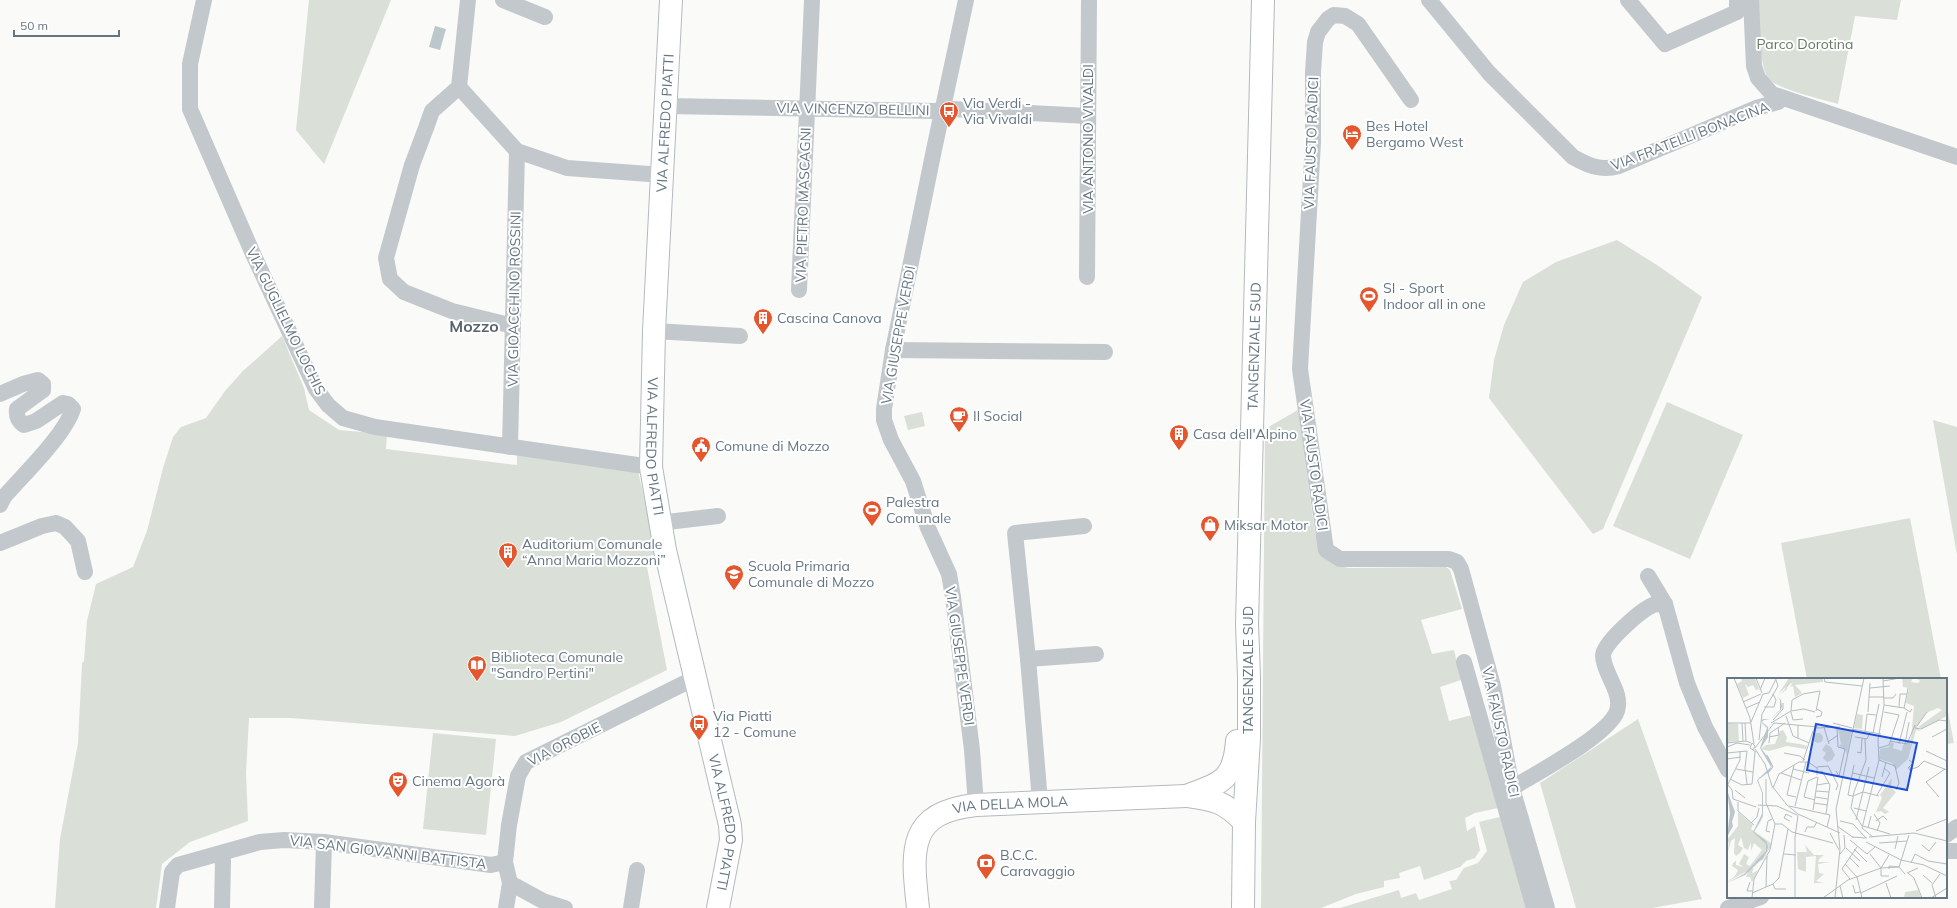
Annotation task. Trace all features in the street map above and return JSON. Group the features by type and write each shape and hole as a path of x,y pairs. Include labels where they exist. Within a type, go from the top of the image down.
{"main road":[{"name":"VIA ALFREDO PIATTI","path":"671,0 654,331 651,467 659,523 730,825 731,840 718,908"},
{"name":"TANGENZIALE SUD","path":"1243,908 1244,822 1249,738 1247,624 1263,0"},
{"path":"1186,796 1222,781 1233,767 1236,758 1247,624"},
{"path":"1249,738 1254,836 1254,908"},
{"path":"1186,796 1217,801 1235,813 1244,822"},
{"name":"VIA DELLA MOLA","path":"918,908 914,870 915,848 920,833 933,818 945,811 961,806 1040,801 1186,796"}],"street":[{"name":"VIA GUGLIELMO LOCHIS","path":"204,0 190,64 190,109 253,254 316,390 328,405 343,418 375,427 651,467"},
{"path":"468,0 459,87 432,111 420,143 386,258 390,279 404,292 452,311 513,326"},
{"path":"503,0 545,17"},
{"name":"VIA PIETRO MASCAGNI","path":"799,290 812,0"},
{"name":"VIA GIUSEPPE VERDI","path":"966,0 942,109 893,350 884,409 884,420 891,440 913,481 928,528 949,574 969,727 976,805"},
{"name":"VIA ANTONIO VIVALDI","path":"1087,278 1089,0"},
{"name":"VIA FRATELLI BONACINA","path":"1429,0 1489,73 1573,157 1598,169 1610,169 1619,166 1756,108 1778,102 1782,98"},
{"path":"1628,0 1665,44 1737,12 1737,0"},
{"path":"1751,0 1754,66 1758,78 1772,94 1957,157"},
{"name":"VIA FAUSTO RADICI","path":"1410,100 1358,24 1346,16 1334,15 1328,18 1318,32 1315,50 1313,142 1300,369 1326,550 1340,558 1448,559 1457,562 1461,569 1493,686 1512,788 1547,908"},
{"path":"459,87 517,151 567,168 663,175"},
{"name":"VIA VINCENZO BELLINI","path":"666,106 934,111 942,109 1088,116"},
{"name":"VIA GIOACCHINO ROSSINI","path":"510,447 517,151"},
{"path":"654,331 740,336"},
{"path":"893,350 1105,352"},
{"path":"0,394 23,384 38,380 43,384 43,390 17,409 16,414 19,422 24,425 36,421 63,403 68,404 73,409 70,418 55,439 4,497 0,505"},
{"path":"659,523 718,516"},
{"path":"0,543 42,526 56,523 65,527 78,541 85,572"},
{"path":"1040,801 1028,659 1015,533 1084,526"},
{"path":"1648,576 1665,604 1687,683 1705,727 1727,768"},
{"path":"1512,788 1573,750 1606,727 1617,711 1617,698 1613,686 1604,669 1602,654 1607,646 1632,620 1653,605 1665,604"},
{"path":"1028,659 1096,654"},
{"path":"1464,662 1534,908"},
{"name":"VIA OROBIE","path":"510,884 505,862 509,825 518,776 526,762 695,678"},
{"path":"1947,834 1957,827"},
{"name":"VIA SAN GIOVANNI BATTISTA","path":"167,908 172,872 178,865 260,842 284,840 324,842 491,865 505,862"},
{"path":"322,908 324,842"},
{"path":"222,853 222,908"},
{"path":"631,908 637,870"},
{"path":"506,908 510,884 543,901 565,908"},
{"path":"1728,908 1758,898"}],"green space":[{"path":"309,0 391,0 324,164 296,130"},
{"name":"Parco Dorotina","path":"1759,0 1901,0 1897,20 1855,16 1838,104 1781,87 1769,79 1765,72 1761,53"},
{"path":"1617,240 1660,267 1702,297 1603,529 1593,534 1489,398 1494,360 1504,325 1523,282 1556,262"},
{"path":"282,336 304,388 309,410 339,430 387,434 386,449 517,465 517,454 638,471 657,554 645,557 667,670 561,722 515,736 291,718 249,718 246,773 248,821 190,842 162,864 156,908 55,908 60,839 78,743 82,663 84,661 87,621 96,584 133,567 147,531 163,468 173,437 181,427 206,418 225,391 243,371"},
{"path":"1667,402 1743,435 1690,559 1613,526"},
{"path":"1298,410 1315,533 1320,546 1327,556 1336,564 1349,568 1446,567 1450,570 1462,609 1421,620 1432,654 1454,650 1461,680 1440,687 1449,721 1472,715 1498,808 1475,813 1465,818 1467,831 1475,826 1480,850 1475,858 1466,861 1460,867 1424,880 1420,866 1399,873 1400,878 1384,881 1384,887 1356,894 1321,908 1261,908 1265,429"},
{"path":"922,412 925,426 908,430 904,416"},
{"path":"1933,420 1957,427 1957,555"},
{"path":"1910,518 1941,678 1807,678 1781,543"},
{"path":"1947,707 1954,743 1947,744"},
{"path":"1638,719 1702,899 1652,908 1576,908 1540,783"},
{"path":"433,733 496,739 486,835 423,829"},
{"path":"1500,817 1527,908 1340,908 1399,890 1401,898 1416,893 1419,900 1452,889 1449,881 1456,880 1464,868 1478,863 1487,851 1479,822"}],"shaded area":[{"path":"435,26 446,29 440,50 429,47"}],"place":[{"name":"Via Verdi - Via Vivaldi","path":"949,128"},
{"name":"Bes Hotel Bergamo West","path":"1352,151"},
{"name":"SI - Sport Indoor all in one","path":"1369,313"},
{"name":"Cascina Canova","path":"763,335"},
{"name":"Il Social","path":"959,433"},
{"name":"Casa dell'Alpino","path":"1179,451"},
{"name":"Comune di Mozzo","path":"701,463"},
{"name":"Palestra Comunale","path":"872,527"},
{"name":"Miksar Motor","path":"1210,542"},
{"name":"Auditorium Comunale “Anna Maria Mozzoni”","path":"508,569"},
{"name":"Scuola Primaria Comunale di Mozzo","path":"734,591"},
{"name":"Biblioteca Comunale \"Sandro Pertini\"","path":"477,682"},
{"name":"Via Piatti 12 - Comune","path":"699,741"},
{"name":"Cinema Agorà","path":"398,798"},
{"name":"B.C.C. Caravaggio","path":"986,880"}],"district":[{"name":"Mozzo","path":"474,326"}]}
